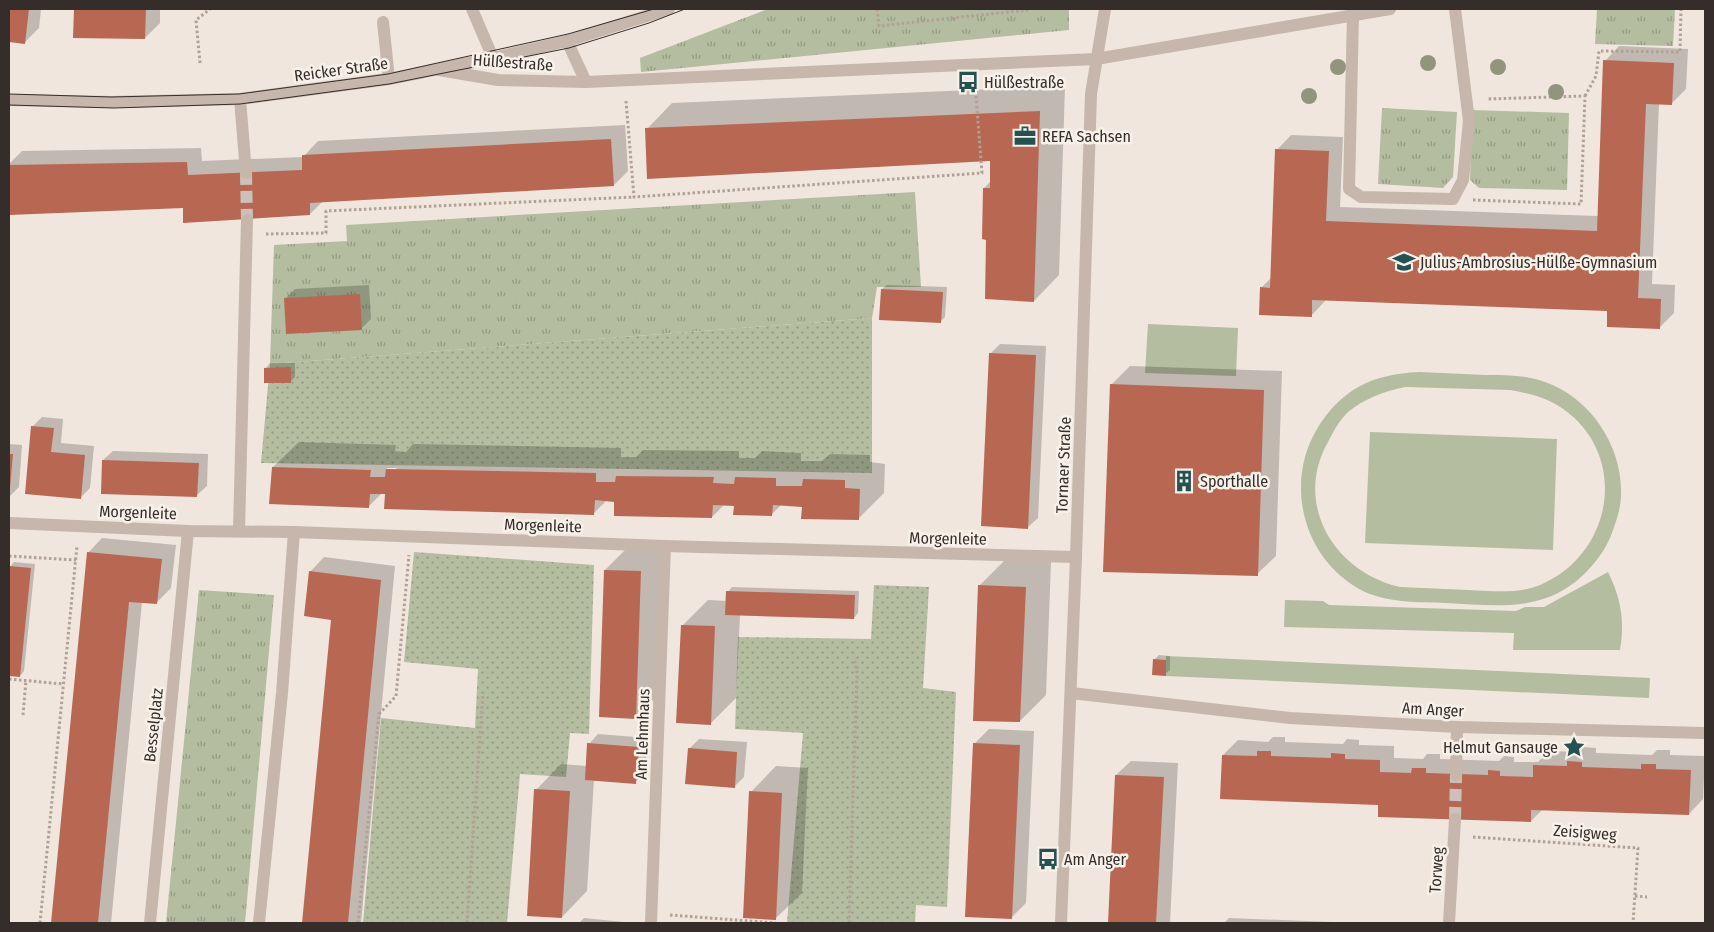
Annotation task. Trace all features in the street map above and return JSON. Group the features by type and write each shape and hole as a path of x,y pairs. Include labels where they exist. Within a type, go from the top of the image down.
{"street":[{"path":"472,9 493,58"},
{"name":"Reicker Straße","path":"9,100 110,102 240,99 389,79 567,41 669,9"},
{"name":"Tornaer Straße","path":"1061,923 1076,557 1091,94 1105,9"},
{"name":"Hülßestraße","path":"438,70 498,80 586,82 1096,59 1360,12 1390,9"},
{"path":"1360,12 1350,189 1361,197 1453,199 1463,180 1469,121 1455,9"},
{"path":"383,22 389,79"},
{"name":"Hülßestraße","path":"567,41 586,82"},
{"path":"240,99 246,172"},
{"path":"239,530 247,220"},
{"name":"Morgenleite","path":"9,523 665,546 1076,557"},
{"name":"Besselplatz","path":"150,923 188,530"},
{"path":"259,923 282,693 294,532"},
{"name":"Am Lehmhaus","path":"651,918 665,546"},
{"name":"Am Anger","path":"1071,693 1290,718 1457,727 1705,733"},
{"path":"1456,774 1457,727"},
{"name":"Torweg","path":"1449,923 1455,820"}],"path":[{"path":"200,63 196,20 210,9"},
{"path":"877,9 879,26 1026,9"},
{"path":"1453,199 1581,204 1585,96 1596,76 1599,51 1680,52 1681,9"},
{"path":"247,235 326,233 326,211 634,197 982,173 974,64"},
{"path":"625,80 634,197"},
{"path":"1466,100 1585,96"},
{"path":"40,923 79,526"},
{"path":"358,923 379,714 396,696 411,536"},
{"path":"9,556 76,560"},
{"path":"849,923 857,672 854,658"},
{"path":"9,679 63,684"},
{"path":"23,715 26,680"},
{"path":"467,923 483,693"},
{"name":"Zeisigweg","path":"1455,836 1638,848 1633,923"},
{"path":"1635,896 1647,897"},
{"path":"651,918 776,923"}],"green space":[{"path":"768,9 1069,9 1069,30 641,72 640,58"},
{"path":"1597,9 1675,9 1673,46 1595,44"},
{"path":"1382,108 1457,112 1453,177 1443,188 1378,184"},
{"path":"1472,110 1569,113 1567,190 1479,188 1470,180"},
{"path":"915,192 921,287 877,287 872,318 270,364 274,245 347,241 346,225"},
{"path":"872,318 872,473 261,463 270,364"},
{"path":"1148,324 1238,328 1236,376 1145,373"},
{"path":"1402,373 1509,375 1531,378 1562,389 1590,412 1610,442 1620,477 1621,499 1616,522 1606,546 1589,569 1574,583 1540,600 1523,604 1486,605 1405,601 1375,596 1365,592 1344,579 1327,562 1314,543 1306,521 1301,498 1302,474 1307,451 1317,429 1337,403 1360,386 1373,380","holes":["1405,387 1510,390 1540,397 1557,405 1580,424 1596,447 1604,473 1604,499 1598,526 1585,550 1566,570 1540,585 1514,591 1400,587 1377,579 1356,567 1339,551 1326,532 1318,511 1315,489 1318,465 1328,442 1347,413 1374,396"]},
{"path":"1370,432 1557,439 1553,550 1365,543"},
{"path":"414,552 594,565 589,734 570,733 566,777 520,774 507,923 363,923 381,718 475,728 478,669 404,662"},
{"path":"1608,572 1621,610 1620,650 1513,650 1514,633 1284,627 1285,600 1323,601 1329,605 1516,611 1525,607 1544,607"},
{"path":"874,585 929,587 923,688 956,692 947,907 916,905 915,923 787,923 803,733 735,729 738,637 871,639"},
{"path":"199,590 274,595 245,923 166,923"},
{"path":"1166,656 1650,678 1649,698 1166,676"}],"building":[{"path":"9,9 29,9 25,44 9,42"},
{"path":"74,9 146,9 145,39 73,38"},
{"path":"1603,60 1674,63 1672,105 1646,104 1638,298 1661,299 1660,329 1607,327 1607,311 1312,300 1312,317 1259,315 1260,287 1270,288 1275,149 1329,151 1326,221 1597,231"},
{"path":"1040,111 1034,302 985,299 986,240 982,239 983,188 990,188 990,161 647,179 645,128"},
{"path":"611,139 614,186 310,203 310,215 183,223 183,208 9,215 9,165 187,162 188,175 302,170 302,155"},
{"path":"881,289 943,292 941,323 879,320"},
{"path":"360,294 362,330 286,334 284,298"},
{"path":"989,353 1036,355 1028,529 981,526"},
{"path":"291,367 291,383 264,383 264,368"},
{"name":"Sporthalle","path":"1110,384 1264,390 1258,576 1103,572"},
{"path":"31,426 54,428 51,452 85,455 81,499 25,494"},
{"path":"9,454 13,454 10,488 9,488"},
{"path":"102,460 199,463 197,497 101,494"},
{"path":"272,467 371,470 370,477 385,477 386,469 596,473 596,482 615,482 616,476 714,477 713,483 734,484 735,477 776,478 776,486 802,486 803,479 845,480 845,488 860,489 859,520 801,519 802,507 773,505 772,516 733,515 734,506 713,505 712,518 614,516 614,502 595,500 594,515 384,509 385,494 370,494 369,508 269,504"},
{"path":"87,552 162,559 157,604 129,602 98,923 51,923"},
{"path":"9,566 31,568 20,677 9,676"},
{"path":"604,570 641,571 636,719 599,717"},
{"path":"309,571 381,580 348,923 302,923 331,620 304,616"},
{"path":"978,585 1026,587 1020,722 973,721"},
{"path":"726,591 855,595 854,619 725,615"},
{"path":"681,625 715,626 711,725 676,723"},
{"path":"1153,659 1166,660 1166,676 1152,675"},
{"path":"587,743 639,747 636,784 585,780"},
{"path":"973,743 1020,745 1012,919 965,917"},
{"path":"688,748 737,752 735,788 685,784"},
{"path":"1257,751 1271,751 1271,756 1331,758 1331,753 1345,754 1345,759 1380,760 1380,772 1411,773 1412,768 1426,768 1426,773 1488,775 1488,770 1500,771 1500,776 1533,777 1533,765 1567,766 1567,761 1582,762 1582,767 1641,769 1641,764 1656,764 1656,769 1691,770 1689,815 1531,810 1531,822 1378,817 1378,805 1220,799 1222,755 1257,756"},
{"path":"1115,775 1164,777 1156,923 1108,923"},
{"path":"534,789 570,791 562,918 527,916"},
{"path":"749,791 782,793 776,920 743,918"}],"tunnel":[{"path":"246,173 247,220"},
{"path":"1455,819 1456,775"}],"tram line":[{"path":"9,94 111,97 239,94 388,74 568,34 654,9"},
{"path":"9,105 114,108 240,104 389,84 569,48 649,23 685,9"}],"place":[{"name":"Hülßestraße","path":"968,82"},
{"name":"REFA Sachsen","path":"1025,136"},
{"name":"Julius-Ambrosius-Hülße-Gymnasium","path":"1404,262"},
{"name":"Sporthalle","path":"1184,481"},
{"name":"Helmut Gansauge","path":"1574,747"},
{"name":"Am Anger","path":"1048,859"}]}
